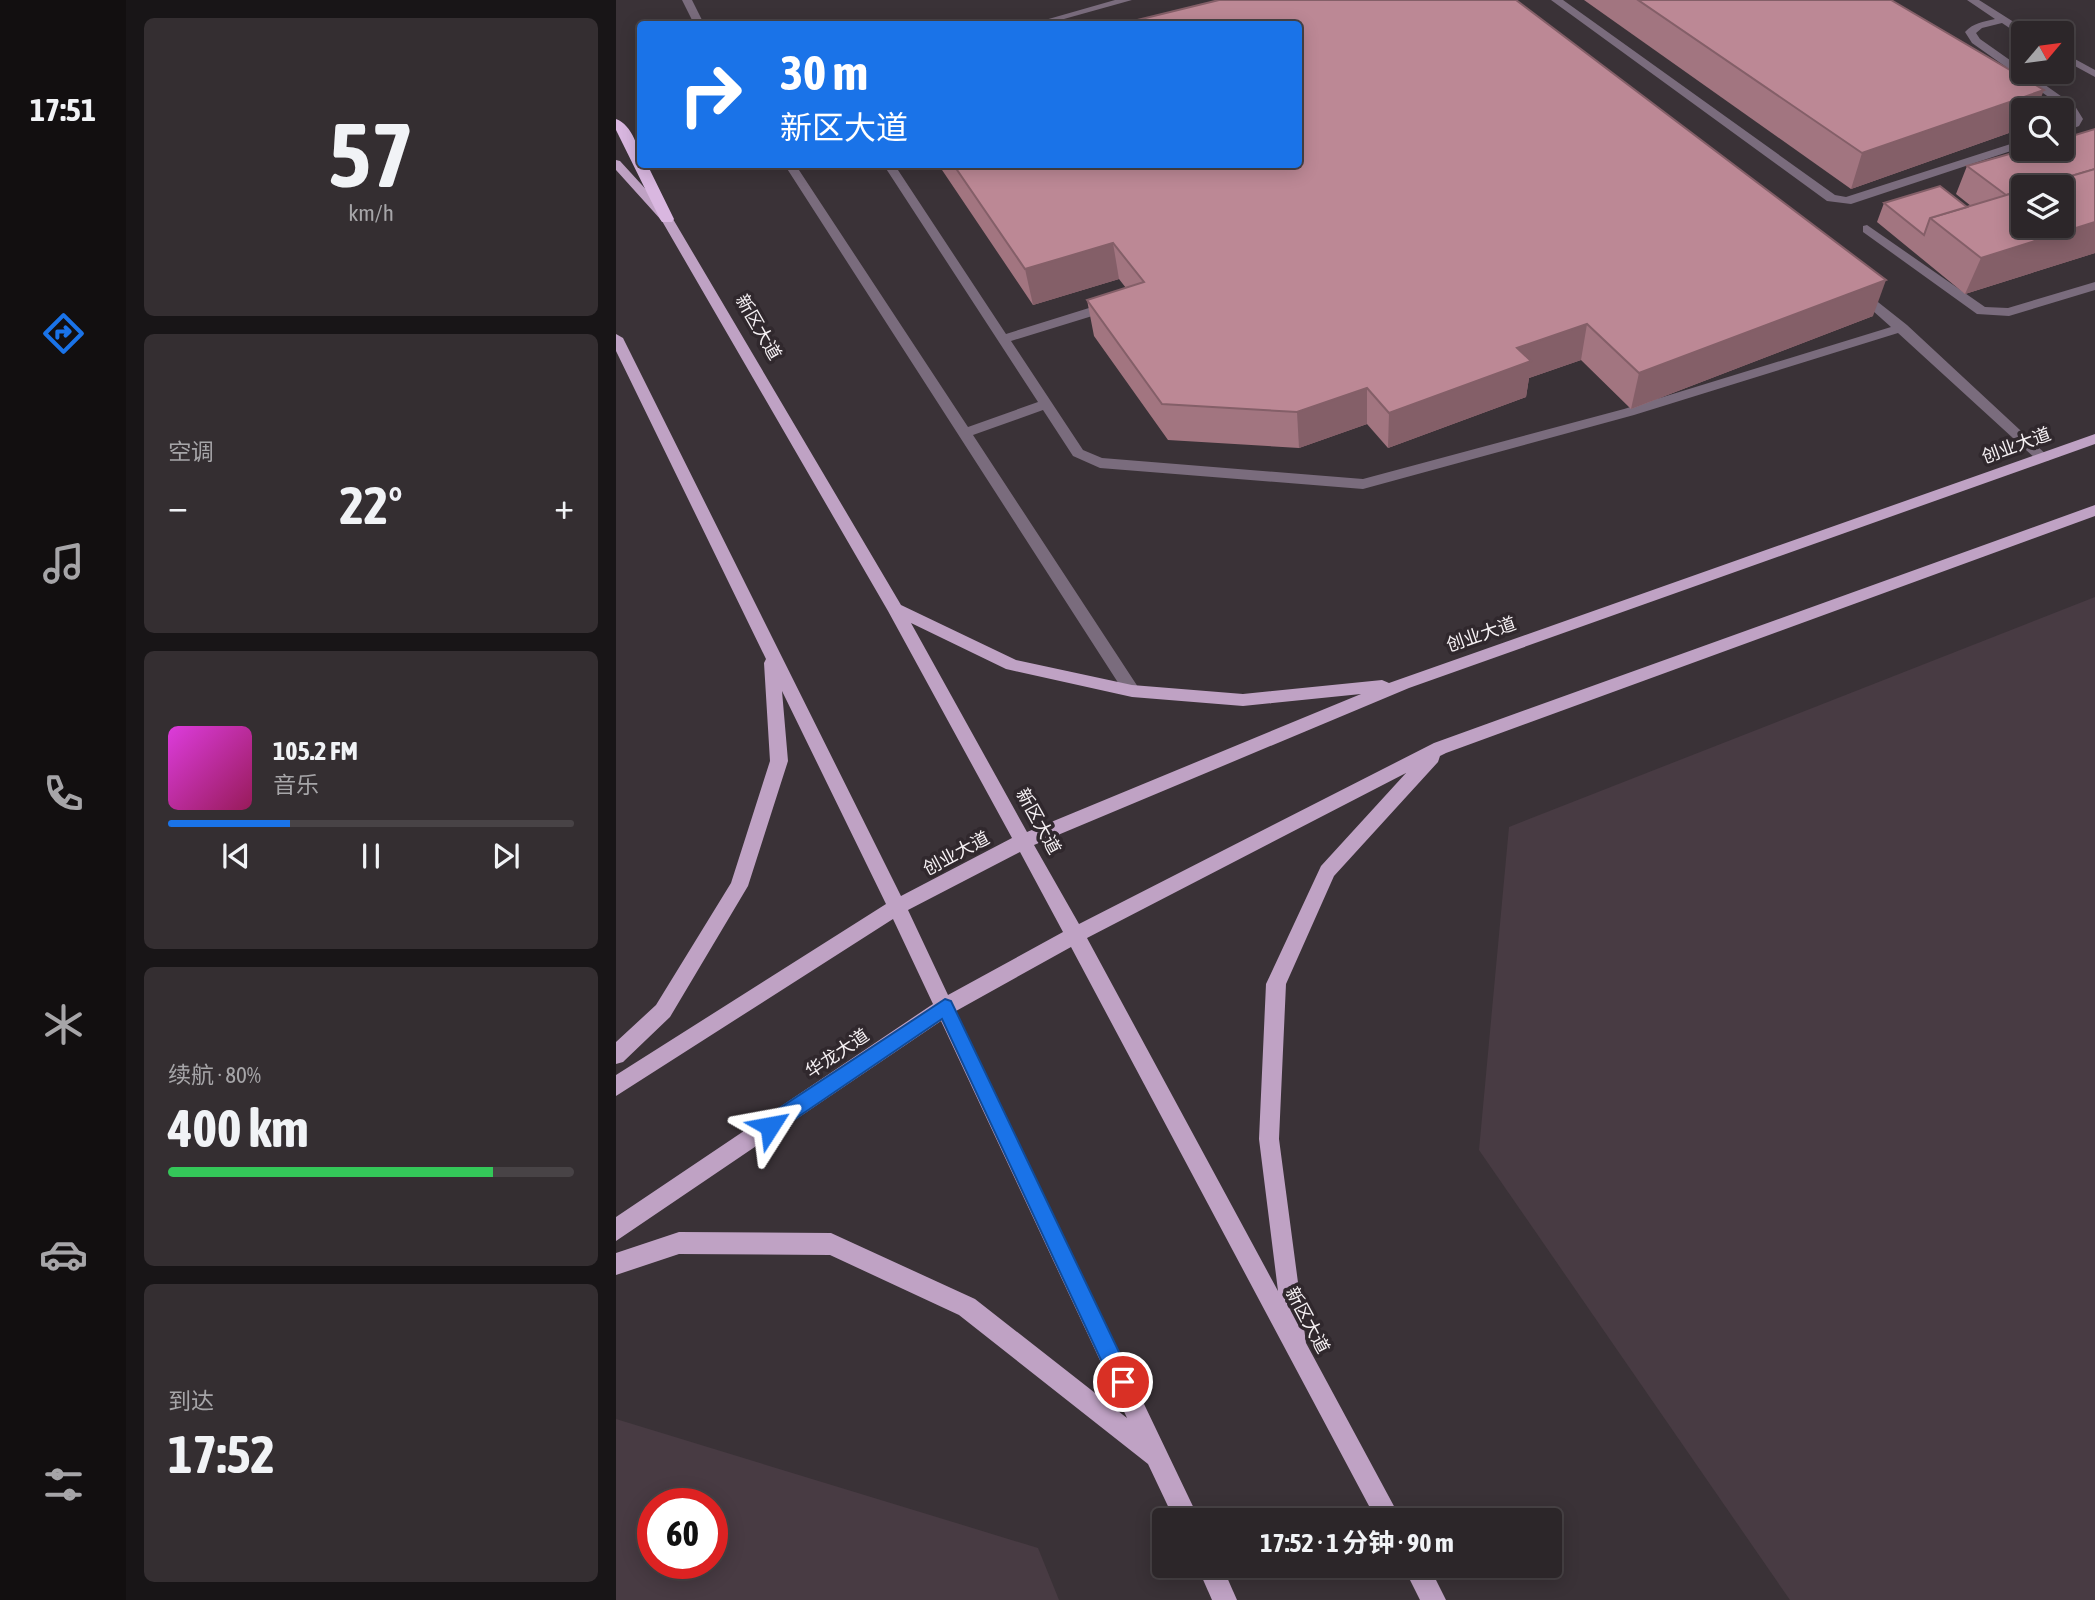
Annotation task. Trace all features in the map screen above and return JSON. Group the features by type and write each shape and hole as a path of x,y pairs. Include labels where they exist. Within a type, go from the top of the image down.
{"highway":[{"path":"616,123 621,127 637,159"},
{"path":"642,168 667,219"}],"main road":[{"name":"新区大道","path":"616,163 667,219 895,609 1075,934 1383,1508"},
{"path":"616,338 897,907 1182,1508"},
{"name":"创业大道","path":"897,907 1022,842 1403,684 2095,439"},
{"path":"945,1007 1075,934 1440,748 2095,510"},
{"path":"895,609 1012,665 1132,691 1243,700 1403,684"},
{"path":"616,1055 663,1012 739,886 779,761 771,653"},
{"path":"1297,1351 1269,1139 1276,984 1327,871 1440,748"},
{"path":"616,1086 897,907"},
{"name":"华龙大道","path":"616,1230 945,1007"},
{"path":"616,1264 679,1243 831,1244 967,1307 1158,1457"},
{"path":"1215,1578 1225,1600"},
{"path":"1422,1578 1434,1600"}],"lane":[{"path":"687,0 698,21"},
{"path":"1047,21 1126,0"},
{"path":"1556,0 1831,198 1847,201 2011,147"},
{"path":"1972,0 2011,25"},
{"path":"2002,20 1978,26 1970,32 1976,41 2057,98"},
{"path":"2074,62 2095,74"},
{"path":"792,168 1132,691"},
{"path":"891,168 1077,453 1100,463 1363,484 1629,412 1902,328"},
{"path":"1867,229 1982,311 2008,312 2095,286"},
{"path":"1844,279 1902,328 2043,458"},
{"path":"1003,339 1115,304"},
{"path":"963,434 1046,404"}],"shaded area":[{"path":"2095,597 2095,1600 1790,1600 1479,1150 1509,827"},
{"path":"616,1419 1038,1548 1059,1600 616,1600"}],"building":[{"path":"1219,0 1516,0 1886,280 1639,373 1587,324 1517,348 1531,361 1389,413 1367,388 1297,412 1162,404 1087,300 1144,282 1113,243 1025,269 956,168 1302,168 1302,21 1133,21"},
{"path":"1638,0 1891,0 2011,71 2011,84 2034,84 2044,90 2021,98 2011,98 2011,101 1862,153"},
{"path":"2095,129 2095,169 2074,175 2011,175 2011,194 2006,195 1967,166 2011,154 2011,161 2074,161 2074,135"},
{"path":"2095,169 2095,222 2074,229 2074,175"},
{"path":"1940,186 1967,207 1930,218 1924,235 1884,203"},
{"path":"2011,194 2011,238 2044,238 1981,258 1930,218"}],"route":[{"path":"770,1126 945,1007 1123,1382"}]}
